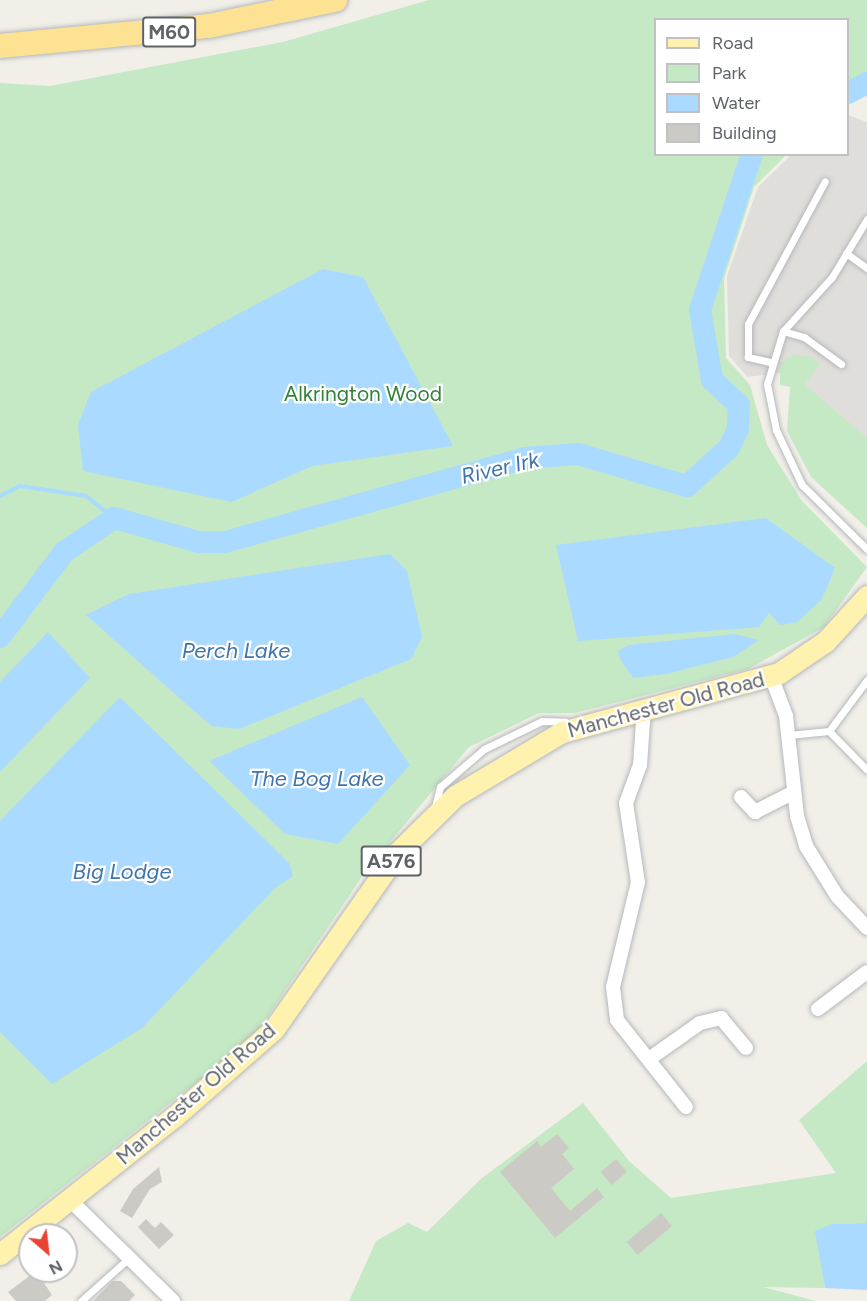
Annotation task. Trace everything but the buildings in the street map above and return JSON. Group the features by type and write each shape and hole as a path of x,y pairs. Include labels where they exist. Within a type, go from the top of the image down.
{"highway":[{"name":"M60","path":"0,46 198,28 335,0"}],"main road":[{"name":"Manchester Old Road","path":"0,1254 274,1029 398,852 433,815 512,758 592,721 771,676 813,652 867,596"}],"street":[{"path":"771,676 789,735 794,792 811,858 867,928"},
{"path":"644,707 640,765 626,803 638,882 614,987 617,1020 686,1107"},
{"path":"741,797 755,812 794,792"},
{"path":"818,1009 867,972"},
{"path":"649,1059 700,1023 721,1018 746,1048"},
{"path":"69,1199 173,1301"}],"lane":[{"path":"770,362 748,357 748,324 825,181"},
{"path":"867,219 846,253 783,331 770,362 767,384 776,430 794,471 867,549"},
{"path":"846,253 867,268"},
{"path":"783,331 804,337 841,364"},
{"path":"789,735 829,731 867,680"},
{"path":"829,731 867,770"},
{"path":"81,1301 129,1258"}],"shaded area":[{"path":"849,115 867,122 867,441 785,372 748,377 729,356 727,276 758,187 790,156 849,156"}],"green space":[{"name":"Alkrington Wood","path":"429,0 867,0 867,73 849,91 849,18 654,18 654,156 785,156 754,187 724,279 726,358 750,385 767,445 802,501 867,567 824,627 748,669 575,713 539,713 469,747 365,872 254,1037 0,1237 0,83 50,86 283,42"},
{"path":"793,355 809,356 821,364 804,384 867,438 867,528 811,477 787,431 790,387 780,385 780,363"},
{"path":"867,1061 867,1223 832,1224 822,1266 825,1288 763,1287 816,1301 349,1301 376,1241 408,1223 427,1232 482,1178 583,1103 629,1161 671,1198 836,1173 799,1120"}],"water":[{"path":"323,269 363,277 453,446 312,466 232,502 83,471 78,425 91,392"},
{"path":"766,518 835,568 822,599 798,622 780,625 769,613 759,627 578,641 556,545"},
{"name":"Perch Lake","path":"390,554 407,571 422,637 411,659 239,729 211,726 86,615 129,594"},
{"path":"48,632 90,678 0,772 0,682"},
{"path":"734,634 759,640 733,657 666,674 633,678 620,659 618,651 629,645"},
{"name":"Big Lodge","path":"120,697 289,863 293,876 275,888 142,1028 52,1084 0,1032 0,821"},
{"name":"The Bog Lake","path":"362,697 410,765 338,844 285,834 209,761"},
{"path":"867,1223 867,1290 825,1288 815,1231 832,1224"}],"waterway":[{"name":"River Irk","path":"849,92 867,83"},
{"name":"River Irk","path":"0,637 64,552 114,518 199,542 225,542 525,458 578,454 687,486 729,448 738,429 739,405 712,380 700,310 751,156"},
{"path":"0,496 20,486 86,496 114,518"}]}
